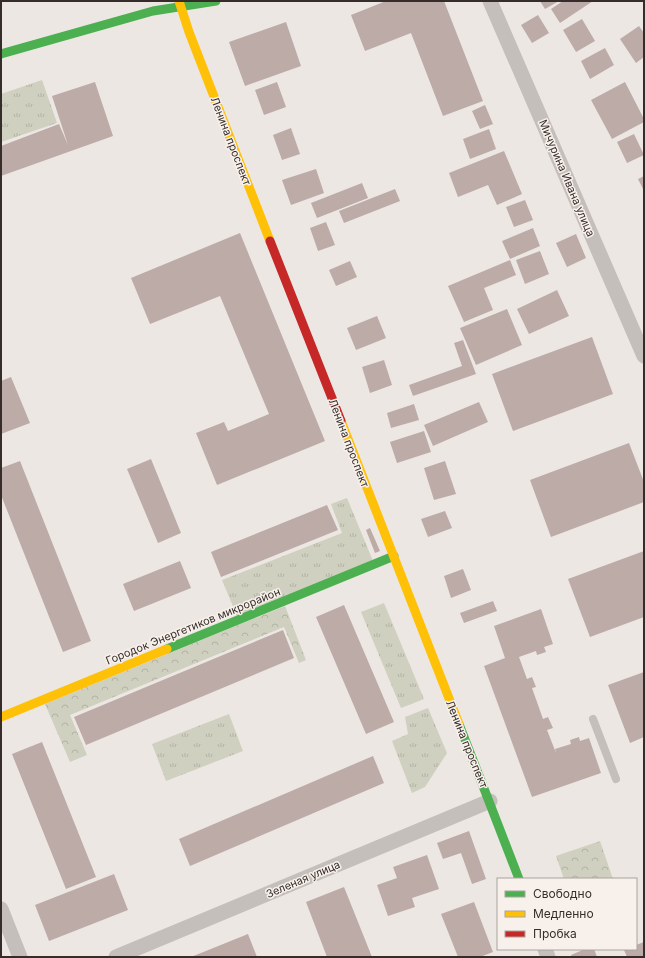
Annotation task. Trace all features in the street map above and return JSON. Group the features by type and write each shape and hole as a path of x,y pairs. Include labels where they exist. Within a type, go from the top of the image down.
{"street":[{"path":"1,54 180,3 216,1"},
{"name":"Мичурина Ивана улица","path":"490,1 644,356"},
{"name":"Ленина проспект","path":"180,3 195,47 490,801 519,878"},
{"name":"Городок Энергетиков микрорайон","path":"1,717 394,556"},
{"name":"Зеленая улица","path":"116,957 490,801"},
{"path":"1,909 20,957"}],"lane":[{"path":"593,719 616,779"}],"green space":[{"path":"42,80 57,123 1,142 1,94"},
{"path":"347,498 373,561 237,616 222,580 342,533 331,504"},
{"path":"384,603 424,699 401,708 361,612"},
{"path":"285,606 306,660 299,663 284,627 70,715 87,755 70,762 45,704"},
{"path":"428,708 447,753 425,787 412,793 392,741 408,734 405,717"},
{"path":"229,714 243,751 166,781 152,744"},
{"path":"600,841 613,878 564,878 556,856"}],"building":[{"path":"386,1 444,1 483,101 443,116 411,33 365,51 351,15"},
{"path":"540,1 559,1 545,9"},
{"path":"563,1 593,1 560,23 551,9"},
{"path":"538,15 549,33 532,43 521,25"},
{"path":"582,19 595,41 576,52 563,30"},
{"path":"286,22 301,66 245,86 229,42"},
{"path":"639,26 644,33 644,57 636,63 620,39"},
{"path":"605,48 614,65 590,79 581,61"},
{"path":"95,82 113,136 1,176 1,146 59,124 68,145 52,96"},
{"path":"277,82 286,107 264,115 255,90"},
{"path":"625,82 644,119 644,122 612,139 591,100"},
{"path":"485,105 493,124 480,129 472,111"},
{"path":"291,128 300,154 282,160 273,135"},
{"path":"489,129 496,149 470,159 463,139"},
{"path":"634,134 644,155 627,163 617,142"},
{"path":"504,151 522,194 497,205 488,185 458,197 449,173"},
{"path":"316,169 324,193 291,205 282,180"},
{"path":"644,176 644,191 638,179"},
{"path":"362,183 368,198 317,218 311,203"},
{"path":"395,189 400,201 344,223 339,211"},
{"path":"525,200 533,220 514,227 506,207"},
{"path":"326,222 335,245 318,251 310,228"},
{"path":"533,228 540,246 510,259 502,241"},
{"path":"240,233 325,441 217,485 196,433 224,422 228,431 269,414 220,296 150,324 131,278"},
{"path":"576,234 586,258 567,267 556,243"},
{"path":"540,251 549,274 525,284 516,260"},
{"path":"510,260 516,275 484,288 493,310 464,322 448,286"},
{"path":"350,261 357,277 336,286 329,270"},
{"path":"557,290 569,316 529,334 517,309"},
{"path":"507,309 522,345 476,365 460,328"},
{"path":"377,316 386,338 356,350 347,328"},
{"path":"592,337 613,394 513,431 492,374"},
{"path":"463,340 476,374 413,396 409,385 462,366 454,343"},
{"path":"384,360 392,385 370,393 362,367"},
{"path":"11,377 30,423 1,434 1,381"},
{"path":"479,402 488,422 433,446 424,425"},
{"path":"414,404 419,420 391,428 387,413"},
{"path":"424,431 431,452 397,463 390,442"},
{"path":"629,443 644,482 644,502 551,537 530,480"},
{"path":"151,459 181,533 158,543 127,469"},
{"path":"20,461 91,641 63,652 1,495 1,468"},
{"path":"445,461 456,494 434,500 424,468"},
{"path":"327,505 338,530 221,577 211,552"},
{"path":"445,511 452,528 428,537 421,519"},
{"path":"370,528 380,551 375,553 366,530"},
{"path":"644,551 644,617 590,637 568,579"},
{"path":"180,561 191,588 134,611 123,584"},
{"path":"463,569 471,590 451,598 444,576"},
{"path":"493,601 497,611 464,623 460,613"},
{"path":"344,605 394,722 366,734 316,617"},
{"path":"541,609 553,644 544,647 546,652 537,655 536,651 519,657 527,679 532,677 536,687 532,688 543,719 548,717 553,728 547,730 556,753 555,749 571,744 570,740 579,737 580,741 589,738 601,773 532,797 484,666 505,658 494,626"},
{"path":"283,630 294,658 86,745 74,717"},
{"path":"644,672 644,737 630,743 608,685"},
{"path":"42,742 96,877 66,889 12,754"},
{"path":"373,756 384,783 190,866 179,839"},
{"path":"469,831 486,879 472,884 461,853 443,859 437,843"},
{"path":"427,855 439,889 412,898 415,907 388,916 377,885 397,878 393,867"},
{"path":"114,874 128,910 49,941 35,905"},
{"path":"344,887 372,957 327,957 306,902"},
{"path":"474,902 493,952 480,957 458,957 441,914"},
{"path":"248,934 257,957 191,957"},
{"path":"644,942 644,957 627,957 624,950 637,950 637,945"},
{"path":"583,950 594,950 597,957 572,957 571,955"}],"traffic: fast":[{"path":"1,54 153,11 216,1"},
{"path":"167,649 394,556"},
{"path":"459,724 519,878"}],"traffic: slow":[{"path":"179,1 189,32 270,241"},
{"path":"341,421 459,724"},
{"path":"1,717 167,649"}],"traffic: jam":[{"path":"270,241 341,421"}]}
